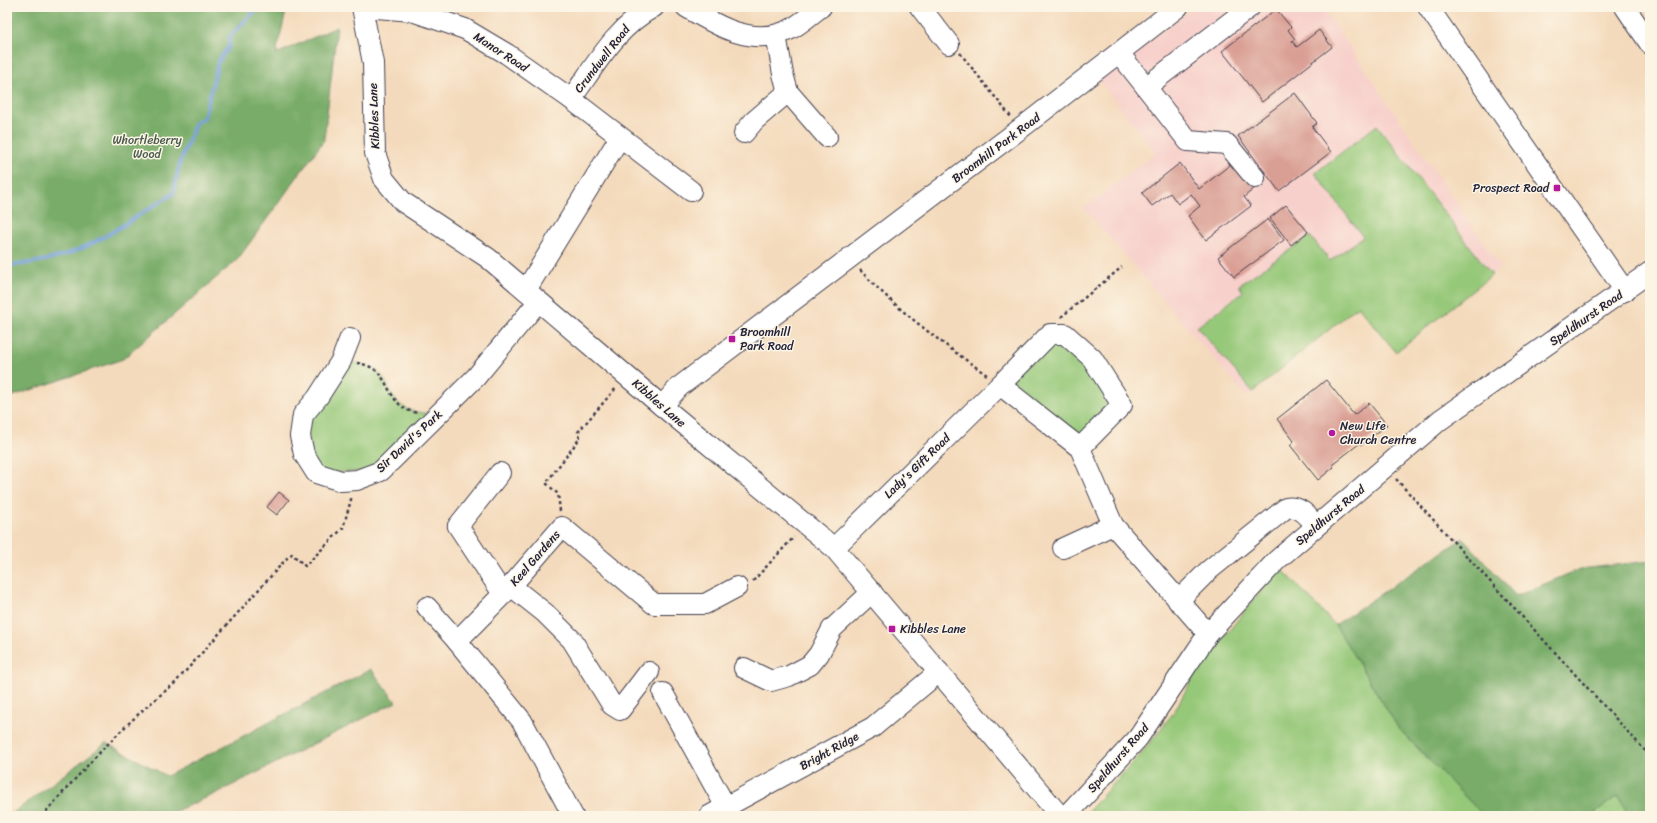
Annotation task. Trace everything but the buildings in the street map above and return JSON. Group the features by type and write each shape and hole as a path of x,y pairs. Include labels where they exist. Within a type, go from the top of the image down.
{"street":[{"name":"Kibbles Lane","path":"362,7 373,63 375,153 384,179 403,202 488,258 662,406 834,548 1060,816"},
{"name":"Manor Road","path":"365,7 412,11 465,29 507,54 571,99 692,191"},
{"name":"Crundwell Road","path":"571,99 618,34 641,14 654,7"},
{"path":"686,7 713,24 743,35 776,35 791,30 821,7"},
{"path":"920,7 950,44"},
{"name":"Broomhill Park Road","path":"662,406 680,387 1178,7"},
{"path":"1146,86 1250,7"},
{"path":"1428,7 1588,253 1625,291"},
{"path":"1625,7 1650,44"},
{"path":"776,35 788,92 827,137"},
{"path":"1119,52 1188,141 1227,144 1256,178"},
{"path":"744,133 766,109 788,92"},
{"path":"532,296 620,137"},
{"name":"Speldhurst Road","path":"1066,816 1138,738 1208,634 1277,560 1440,420 1650,272"},
{"name":"Sir David's Park","path":"350,338 340,361 318,398 303,415 300,436 304,454 316,473 341,481 357,480 381,471 476,377 532,296"},
{"path":"1050,334 1065,334 1092,358 1122,405 1080,448"},
{"name":"Lady's Gift Road","path":"834,548 1050,334"},
{"path":"1000,385 1080,448 1113,525 1208,634"},
{"path":"500,473 458,526 507,590 545,613 572,640 612,705 620,710 649,672"},
{"path":"1178,601 1208,571 1286,508 1293,506 1300,510 1316,526"},
{"path":"1063,548 1113,525"},
{"name":"Keel Gardens","path":"457,641 507,590 562,527 654,604 704,604 737,587"},
{"path":"744,668 771,681 789,676 810,666 820,654 832,629 872,592"},
{"path":"427,607 457,641 522,722 573,816"},
{"name":"Bright Ridge","path":"709,816 873,727 939,672"},
{"path":"663,693 726,807"}],"path":[{"path":"950,44 956,48 1020,129"},
{"path":"848,258 881,293 920,326 1000,385"},
{"path":"1050,334 1062,317 1122,267"},
{"path":"340,361 363,364 376,370 386,381 392,395 405,409 418,413 438,414"},
{"path":"562,527 558,494 546,483 580,438 578,432 627,375"},
{"path":"1385,467 1650,756"},
{"path":"42,816 102,749 157,696 174,684 288,557 292,554 305,566 342,528 357,480"},
{"path":"737,587 753,581 806,525"}],"shaded area":[{"path":"1195,7 1322,7 1500,267 1396,352 1358,306 1247,397 1084,208 1156,153 1097,78"}],"green space":[{"name":"Whortleberry Wood","path":"7,7 287,7 276,54 337,27 324,140 238,259 123,359 7,398"},
{"path":"1377,125 1492,275 1396,352 1358,306 1253,392 1197,327 1243,292 1239,285 1310,236 1330,261 1363,237 1315,173"},
{"path":"1065,334 1122,405 1080,448 1000,385"},
{"path":"341,361 363,364 379,372 395,399 405,408 417,412 438,414 381,471 316,473 303,415"},
{"path":"1463,538 1516,596 1580,569 1650,561 1650,816 1629,816 1618,796 1590,816 1484,816 1399,729 1335,625"},
{"path":"1280,567 1335,625 1399,729 1484,816 1084,816 1140,755 1174,712 1196,672"},
{"path":"371,669 396,702 213,795 164,816 9,816 106,743 167,776"},
{"path":"1618,795 1629,816 1590,816"}],"waterway":[{"path":"7,266 50,259 75,251 113,232 173,194 180,162 196,122 204,118 218,62 229,46 230,36 259,7"}],"place":[{"name":"Prospect Road","path":"1557,188"},
{"name":"Broomhill Park Road","path":"732,339"},
{"name":"New Life Church Centre","path":"1332,433"},
{"name":"Kibbles Lane","path":"892,629"}]}
